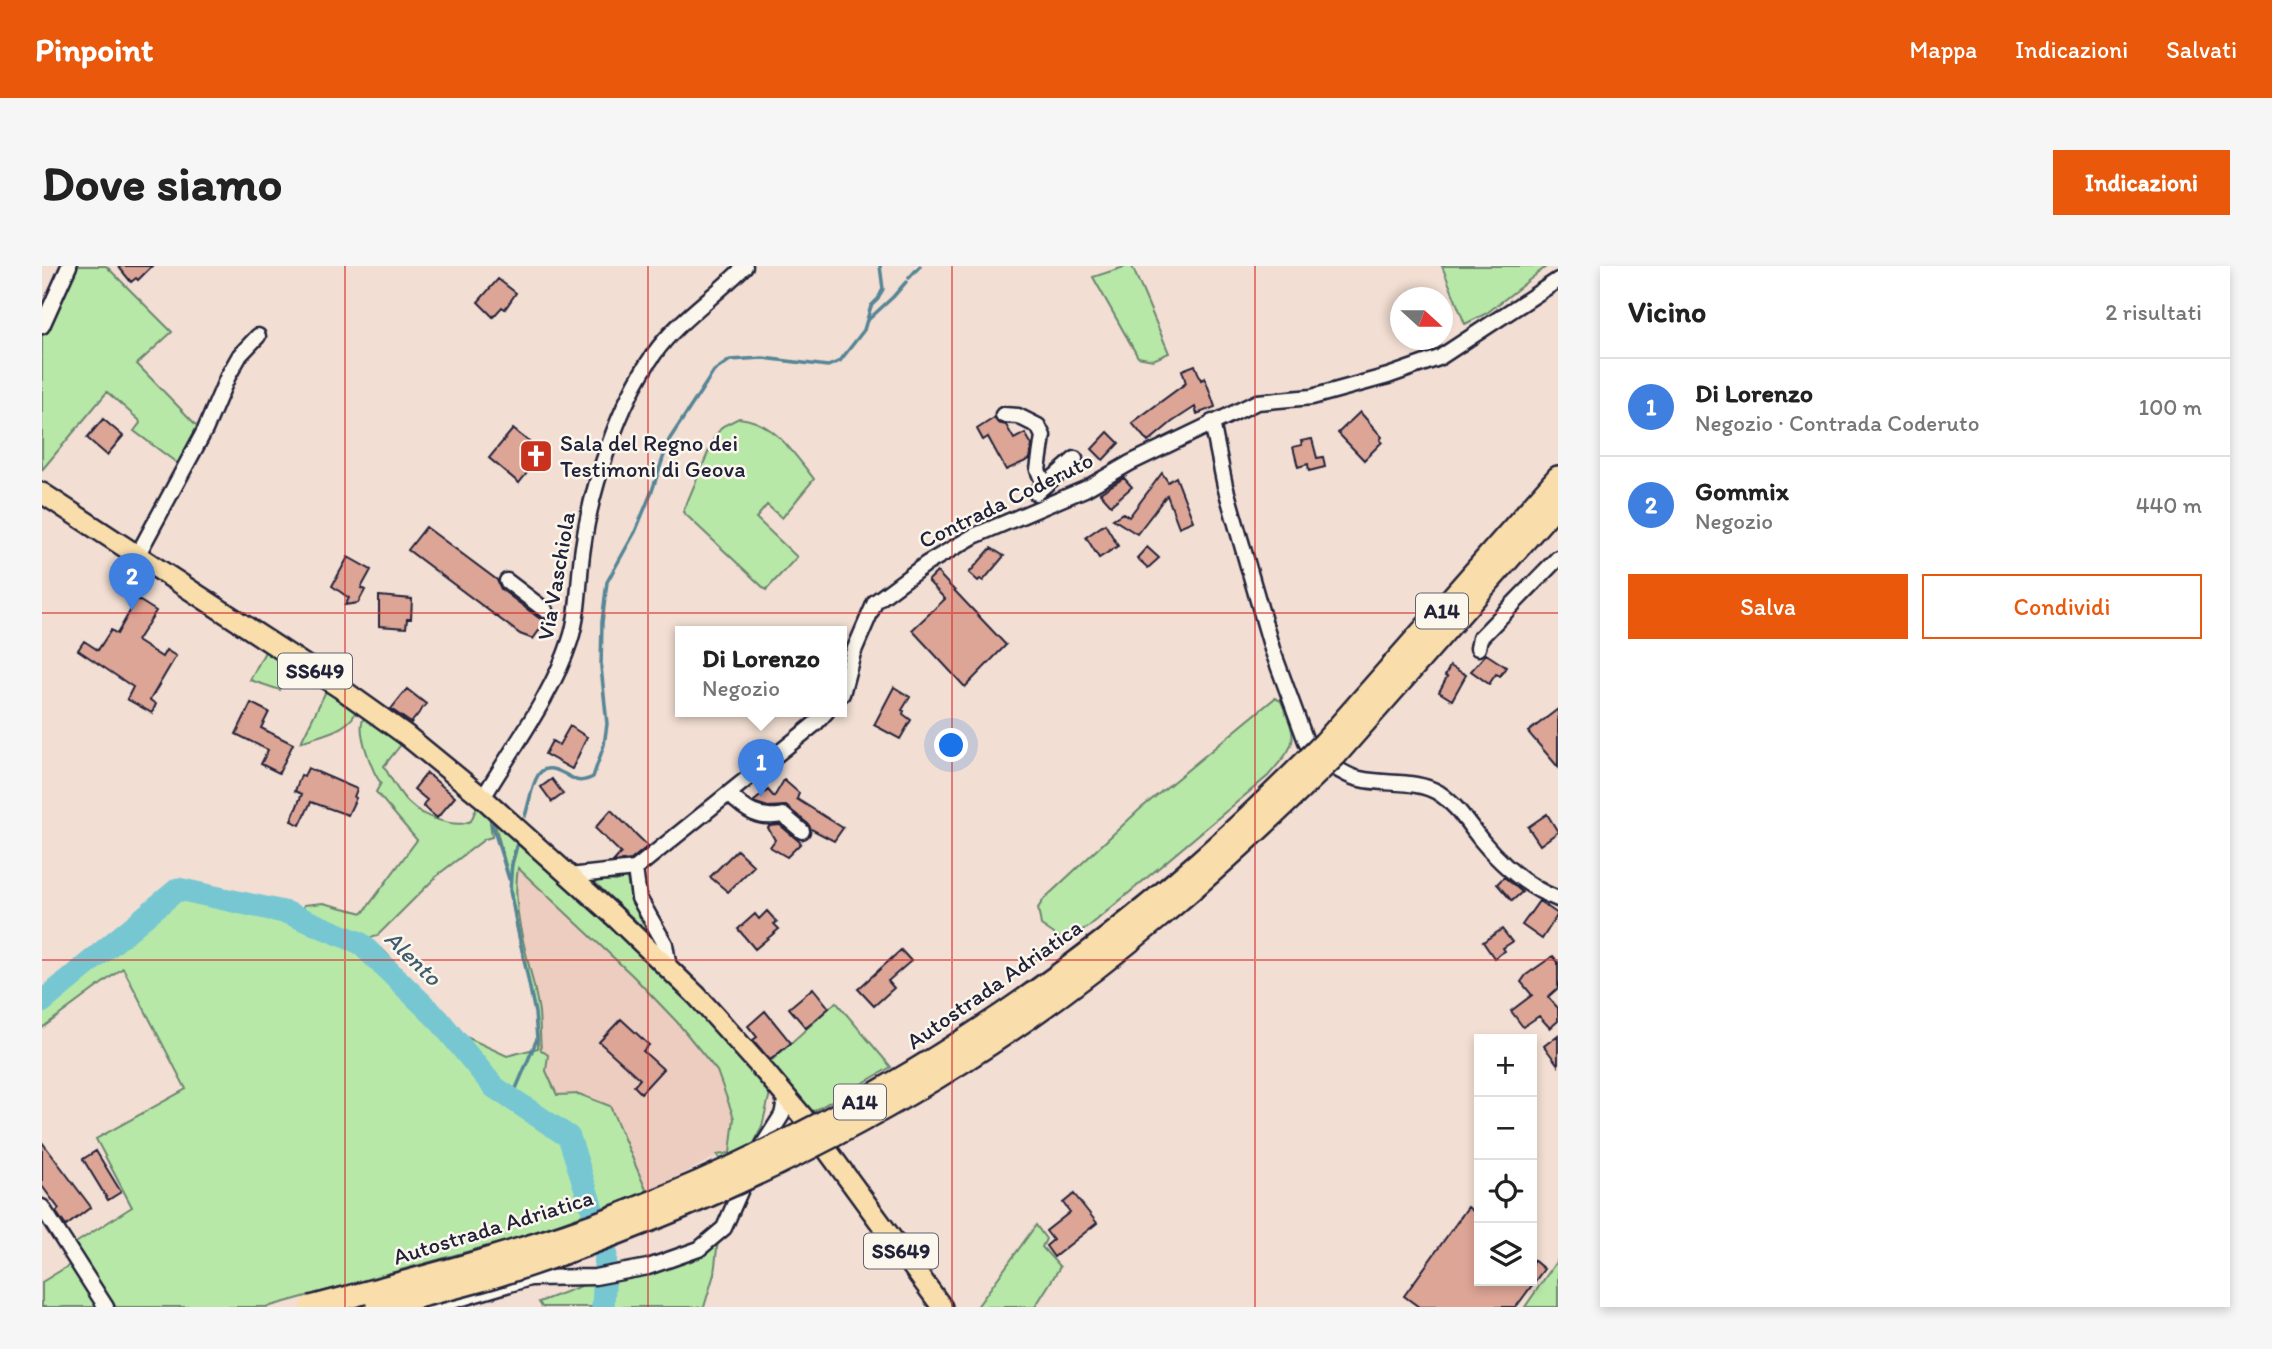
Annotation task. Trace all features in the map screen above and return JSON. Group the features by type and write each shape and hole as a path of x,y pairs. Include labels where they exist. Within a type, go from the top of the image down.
{"highway":[{"name":"Autostrada Adriatica","path":"310,1307 494,1258 623,1213 806,1131 895,1083 1015,1006 1105,939 1326,752 1558,478"},
{"name":"Autostrada Adriatica","path":"377,1307 500,1275 626,1230 714,1193 817,1145 909,1094 1027,1018 1141,932 1211,874 1558,503"}],"main road":[{"name":"SS649","path":"42,492 406,734 569,876 669,968 736,1038 786,1097 942,1307"}],"street":[{"path":"42,326 69,266"},
{"name":"Via Vaschiola","path":"483,799 561,664 570,640 576,616 583,547 591,509 623,409 654,354 690,314 745,266"},
{"name":"Contrada Coderuto","path":"847,675 853,653 875,602 926,564 974,536 1085,489 1130,463 1257,402 1312,397 1388,376 1439,358 1558,280"},
{"path":"137,556 205,430 228,376 240,355 258,336"},
{"path":"1003,415 1018,416 1038,426 1043,436 1038,470 1040,488 1075,460"},
{"path":"1212,422 1225,486 1272,649 1326,752 1357,779 1436,791 1463,814 1482,842 1512,872 1546,895 1558,899"},
{"path":"1478,649 1480,638 1558,558"},
{"path":"507,581 545,610"},
{"path":"569,876 635,869 822,717"},
{"path":"729,794 750,813 762,817 783,815 802,831"},
{"path":"635,869 639,898 664,943 669,968"},
{"path":"432,1307 530,1278 595,1276 648,1266 699,1249 723,1228 754,1161 782,1115 786,1097"},
{"path":"42,1207 106,1307"}],"shaded area":[{"path":"518,867 633,976 717,1071 734,1118 730,1154 717,1156 647,1192 610,1106 579,1094 557,1095 546,1071 541,1051 539,1012 519,924 516,882"}],"green space":[{"path":"72,266 106,266 172,332 137,364 201,430 181,466 134,431 140,423 139,420 107,392 42,470 42,336"},
{"path":"1132,266 1169,353 1153,360 1138,357 1093,277"},
{"path":"1442,266 1547,266 1487,313 1465,324 1453,287 1450,287"},
{"path":"739,418 751,420 773,432 814,479 782,518 767,505 756,518 797,557 766,590 683,512 715,436 723,426"},
{"path":"267,648 292,664 280,690 250,680"},
{"path":"328,687 358,708 349,722 342,727 301,742"},
{"path":"1275,698 1281,701 1287,715 1292,742 1285,756 1268,776 1087,928 1060,938 1041,925 1038,908 1044,899 1139,810"},
{"path":"367,712 404,741 384,766 406,800 431,817 457,824 471,821 478,804 489,814 492,837 485,839 440,873 377,936 368,939 385,952 443,1017 464,1036 507,1056 538,1048 534,1004 515,919 511,876 510,880 493,817 517,839 511,871 519,841 682,994 770,1093 762,1126 753,1146 720,1160 717,1155 730,1153 734,1118 717,1071 677,1022 633,976 518,868 516,886 519,922 536,994 541,1050 548,1055 546,1071 557,1095 579,1094 610,1106 647,1192 527,1235 267,1307 116,1307 74,1244 132,1207 96,1139 186,1089 123,968 42,1028 42,1006 55,993 114,952 173,899 199,897 308,924 352,944 361,941 301,914 304,905 323,903 363,913 417,840 376,792 381,783 367,755 362,729"},
{"path":"627,877 633,902 655,939 591,879 615,881"},
{"path":"836,1002 891,1067 812,1112 770,1062"},
{"path":"1036,1225 1046,1239 1042,1247 1060,1267 1035,1307 977,1307"},
{"path":"718,1240 714,1274 704,1307 542,1307 539,1302 668,1253 679,1260 703,1255"},
{"path":"1558,1259 1558,1307 1525,1307"},
{"path":"73,1263 103,1307 42,1307 42,1282"}],"building":[{"path":"118,266 152,266 138,280 136,278 131,282"},
{"path":"498,279 516,293 505,309 502,307 493,317 478,302"},
{"path":"1195,365 1201,380 1205,378 1215,407 1197,414 1195,407 1148,442 1132,423 1186,383 1182,370"},
{"path":"1360,412 1382,437 1382,442 1364,460 1338,433"},
{"path":"994,418 998,423 1006,425 1014,439 1025,433 1032,445 1030,459 1006,470 988,437 983,440 977,429"},
{"path":"103,419 123,436 107,455 87,438"},
{"path":"513,429 533,445 541,445 541,455 519,483 489,458"},
{"path":"1108,432 1119,443 1103,460 1092,449"},
{"path":"1312,439 1317,458 1323,457 1325,467 1309,471 1308,464 1298,467 1293,447 1302,445 1301,441"},
{"path":"1162,473 1168,482 1176,477 1193,521 1179,527 1167,495 1137,534 1113,519 1123,513 1129,517"},
{"path":"1124,478 1132,487 1111,505 1100,493"},
{"path":"1105,524 1118,546 1099,558 1086,537"},
{"path":"426,527 497,580 501,589 539,618 547,619 533,639 520,634 408,550"},
{"path":"1147,547 1159,558 1148,568 1137,558"},
{"path":"991,548 1004,556 983,581 978,581 969,573"},
{"path":"348,557 371,570 361,588 365,590 358,603 345,605 349,598 332,586"},
{"path":"937,572 1006,645 965,687 912,630 945,599 928,581"},
{"path":"379,596 412,599 411,619 407,619 406,628 379,626"},
{"path":"137,599 156,611 137,641 162,657 166,650 176,656 150,700 156,704 152,713 127,699 133,687 78,650 84,641 98,650 111,630 117,634"},
{"path":"1486,654 1506,667 1500,676 1496,674 1489,684 1471,671"},
{"path":"1450,666 1466,675 1452,700 1439,692"},
{"path":"894,687 910,697 902,710 911,720 900,739 874,725"},
{"path":"407,689 426,704 411,723 391,709"},
{"path":"251,703 269,712 261,728 293,744 279,773 261,764 268,750 236,734"},
{"path":"1558,709 1558,767 1528,732"},
{"path":"570,726 587,737 572,769 545,754 552,741 559,745"},
{"path":"308,768 357,789 348,815 311,802 300,825 291,821 302,794 295,791 301,775 304,776"},
{"path":"427,773 455,797 437,818 423,806 427,800 414,789"},
{"path":"552,779 563,794 552,802 541,787"},
{"path":"784,780 799,793 797,799 843,828 834,841 811,829 786,806 768,807 753,802 768,790 774,797"},
{"path":"611,810 648,846 631,860 613,862 621,853 595,828"},
{"path":"1547,814 1558,832 1540,845 1528,827"},
{"path":"780,825 801,843 787,857 770,847 775,840 768,828"},
{"path":"737,850 754,866 728,892 710,877"},
{"path":"1504,877 1522,892 1512,901 1497,884"},
{"path":"1539,901 1558,914 1542,939 1522,925"},
{"path":"767,911 777,922 774,924 779,929 755,949 738,929 755,914 759,919"},
{"path":"1502,929 1512,942 1494,958 1483,942"},
{"path":"901,950 911,961 888,981 894,988 874,1006 858,989"},
{"path":"1553,956 1558,962 1558,988 1548,997 1558,1008 1558,1021 1550,1028 1539,1016 1523,1027 1511,1011 1532,995 1521,982 1526,975"},
{"path":"813,988 829,1008 806,1028 789,1008"},
{"path":"765,1011 791,1043 770,1060 753,1040 757,1037 748,1026"},
{"path":"621,1019 649,1045 643,1051 663,1069 641,1093 634,1086 640,1079 599,1042"},
{"path":"1558,1035 1558,1065 1544,1046"},
{"path":"42,1142 91,1207 66,1226 56,1212 59,1209 42,1186"},
{"path":"96,1151 121,1192 108,1200 83,1159"},
{"path":"1074,1194 1097,1223 1054,1257 1046,1246 1053,1240 1046,1231 1070,1212 1063,1203"},
{"path":"1468,1207 1474,1212 1474,1286 1531,1286 1516,1307 1419,1307 1404,1296"},
{"path":"1537,1263 1544,1269 1537,1278"}],"waterway":[{"path":"525,816 533,786 545,769 556,770 580,781 593,777 604,745 607,724 601,667 602,622 607,582 635,532 669,440 714,371 730,360 763,358 828,366 840,361 864,330 871,306 883,289 880,266"},
{"path":"909,278 920,266"},
{"path":"868,320 906,282"},
{"path":"492,824 509,879"},
{"path":"512,1098 537,1039 535,1013 510,891 512,861 518,841"},
{"name":"Alento","path":"42,1002 178,889 288,913 360,943 439,1020 494,1087 569,1137 606,1252 603,1307"}],"place":[{"name":"Sala del Regno dei Testimoni di Geova","path":"536,456"},
{"name":"Gommix","path":"132,611"},
{"name":"Di Lorenzo","path":"761,797"}]}
